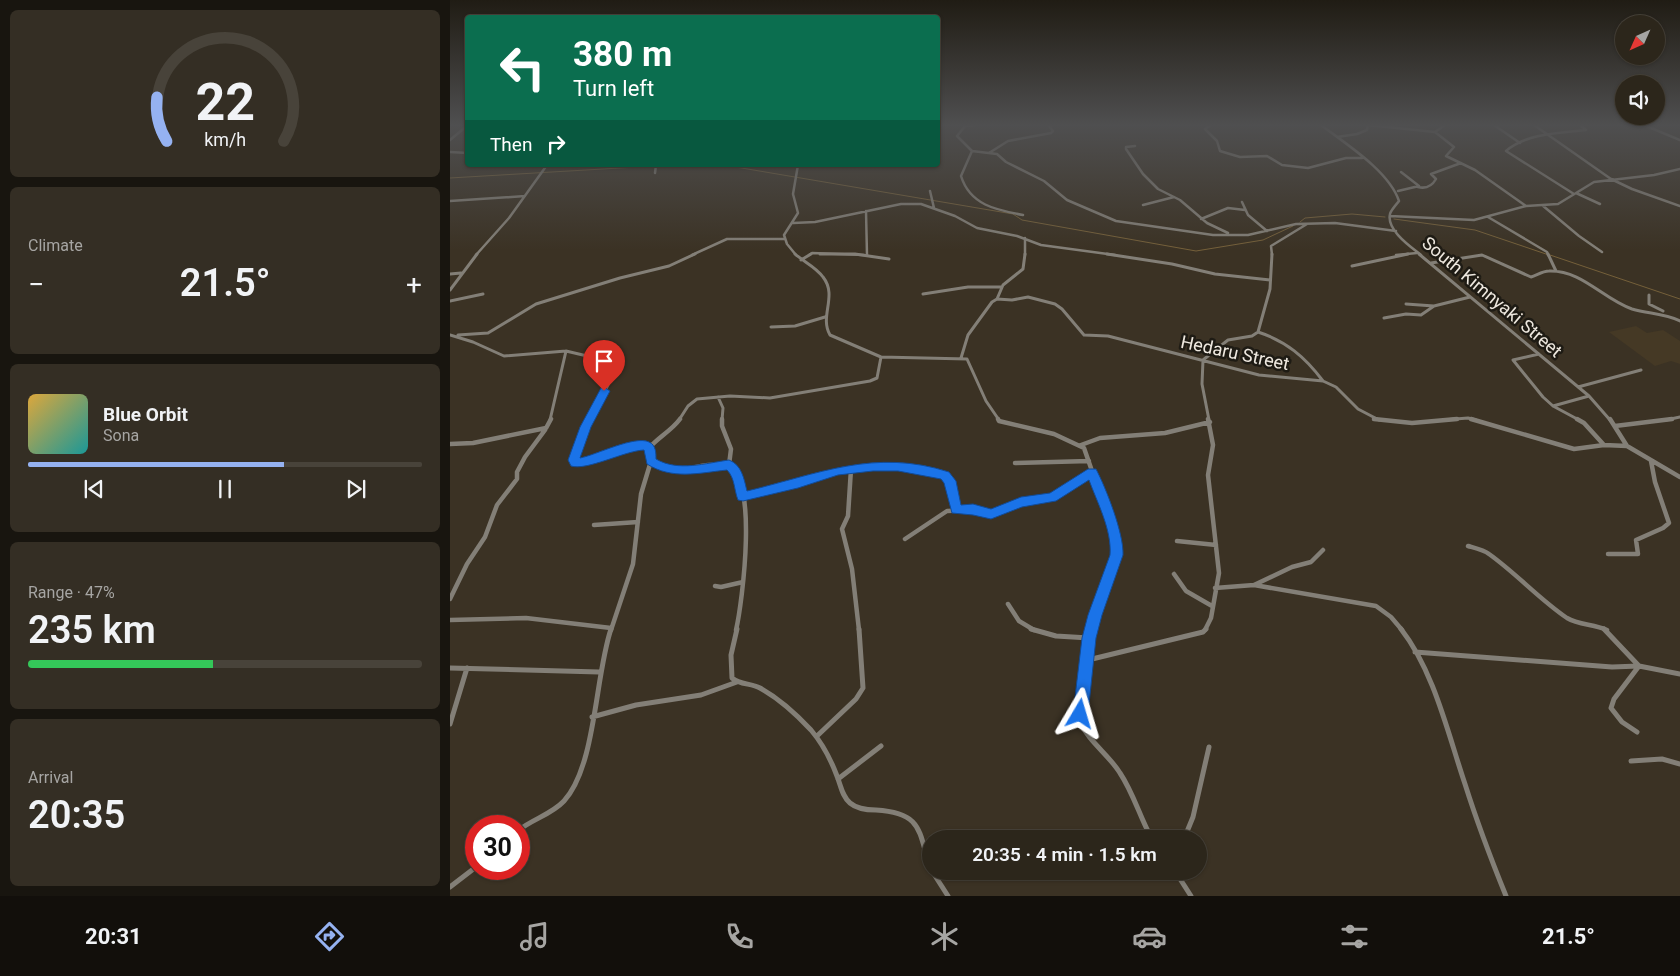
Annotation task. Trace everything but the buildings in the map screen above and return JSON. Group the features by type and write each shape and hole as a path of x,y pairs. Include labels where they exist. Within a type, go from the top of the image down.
{"street":[{"path":"450,290 485,243 509,218 546,167"},
{"path":"656,167 656,173"},
{"path":"798,167 793,194 798,213 794,223 785,232 785,239 801,260 818,272 827,283 831,303 826,317 826,327 830,335 881,357 967,359 972,367 980,390 999,421 1054,434 1081,445 1108,515 1117,548 1117,555 1095,615 1089,638 1088,660 1080,714 1083,729 1108,756 1122,776 1135,799 1147,830"},
{"path":"965,167 961,176 972,197 977,202 1000,211 1022,215"},
{"path":"1016,167 1036,176 1067,200 1112,220 1205,234 1248,235 1296,224 1341,223 1396,231"},
{"path":"1138,167 1158,189 1174,197 1201,219 1230,234"},
{"path":"1298,167 1313,167"},
{"path":"1373,167 1398,191 1399,201 1390,216 1469,220 1488,217 1526,206 1558,204 1588,184 1610,179 1654,175 1680,169"},
{"path":"1398,191 1429,187 1436,179 1432,173 1449,167"},
{"path":"1468,167 1526,206"},
{"path":"1531,167 1575,193 1600,204"},
{"path":"1593,167 1610,179 1632,189 1680,206"},
{"path":"1674,171 1680,174"},
{"path":"1401,172 1418,187"},
{"path":"930,191 934,208"},
{"path":"450,201 525,196"},
{"path":"1143,205 1174,197"},
{"path":"1242,202 1248,215 1267,231"},
{"path":"794,223 815,222 907,203 921,204 977,228 1024,238 1041,245 1172,264 1205,273 1270,280"},
{"path":"1542,205 1579,236 1602,252"},
{"path":"1201,219 1228,208 1245,210"},
{"path":"866,211 867,255"},
{"name":"South Kimnyaki Street","path":"1390,216 1396,231 1417,253 1589,396 1615,426 1627,446 1680,477"},
{"path":"1488,217 1547,252 1556,271"},
{"path":"1088,660 1203,632 1209,624 1218,573 1208,475 1213,445 1202,384 1203,360 1228,340 1252,336 1258,332 1274,262 1271,246 1308,224"},
{"path":"960,358 968,335 976,322 992,302 997,299 1002,287 1023,269 1025,256 1024,238"},
{"path":"452,335 488,332 528,308 548,300 599,286 620,278 663,268 696,255 727,239 785,239"},
{"path":"801,260 812,252 824,255 833,253 867,255 889,260"},
{"path":"1352,266 1397,255 1417,253"},
{"path":"1431,263 1482,255 1531,277 1544,271 1556,271 1576,277 1627,307 1667,314"},
{"path":"450,274 461,273"},
{"path":"923,294 968,287 1002,287"},
{"path":"450,301 483,294"},
{"path":"1648,295 1649,304 1680,320"},
{"name":"Hedaru Street","path":"997,299 1012,300 1028,297 1055,304 1062,309 1076,328 1084,335 1108,336 1259,375 1323,381 1336,388 1358,410 1376,420 1412,423 1468,418 1574,449 1604,445 1627,446"},
{"path":"1406,304 1434,306 1470,297"},
{"path":"1384,318 1406,314 1421,315 1434,306"},
{"path":"771,327 795,326 826,317"},
{"path":"1258,332 1275,336 1288,344 1310,364 1323,381"},
{"path":"452,335 504,356 566,350 604,360 614,366 612,377 586,427 574,461 582,462 640,444 650,447"},
{"path":"450,599 467,564 485,537 497,505 517,479 517,472 528,450 547,428 561,384 566,350"},
{"path":"1539,354 1513,360 1528,381 1553,406 1584,423 1604,445"},
{"path":"650,447 677,423 692,402 704,398 770,398 870,381 877,378 881,357"},
{"path":"1578,387 1640,370"},
{"path":"1553,406 1589,396"},
{"path":"718,398 723,408 722,426 731,449 729,465"},
{"path":"1615,426 1659,422 1680,417"},
{"path":"1081,445 1097,438 1165,434 1210,422"},
{"path":"450,444 472,443 547,428"},
{"path":"530,822 554,810 566,799 581,771 599,672 610,628 623,598 635,551 642,481 651,461 650,447"},
{"path":"651,461 662,468 676,471 729,465 734,468 738,477 743,496 746,541 743,582 731,672 732,678 737,682"},
{"path":"1015,463 1088,461"},
{"path":"1608,554 1638,554 1636,540 1663,528 1669,523 1655,482 1652,461"},
{"path":"743,496 798,484 831,472 898,466 944,475 950,481 956,510"},
{"path":"818,736 856,699 863,688 862,650 856,595 842,529 848,516 851,469"},
{"path":"905,539 947,511 973,510 987,514 996,513 1021,502 1052,497 1092,472"},
{"path":"594,525 638,522"},
{"path":"1177,541 1216,545"},
{"path":"1468,546 1488,553 1536,595 1575,622 1596,625 1607,630 1639,666"},
{"path":"1254,585 1292,567 1311,562 1323,550"},
{"path":"1174,574 1186,591 1212,606"},
{"path":"715,586 721,587 743,582"},
{"path":"1215,588 1254,585 1360,602 1384,609 1392,616 1415,652 1442,716 1482,834 1506,896"},
{"path":"1008,604 1018,620 1031,628 1062,637 1089,638"},
{"path":"450,620 526,618 610,628"},
{"path":"1415,652 1612,667 1639,666 1680,674"},
{"path":"1637,732 1616,716 1611,706 1623,686 1639,666"},
{"path":"450,668 599,672"},
{"path":"450,724 467,668"},
{"path":"592,717 643,703 696,697 724,689 737,682 749,683 764,690 809,726 818,736 846,800 851,804 874,810 900,812 910,818 922,839"},
{"path":"838,779 881,746"},
{"path":"1188,830 1193,817 1210,747"},
{"path":"1631,761 1662,760 1680,764"},
{"path":"450,887 465,875"},
{"path":"937,880 948,896"},
{"path":"1181,880 1191,896"}],"shaded area":[{"path":"1636,326 1647,333 1663,330 1680,341 1680,364 1671,361 1655,366 1609,332"}],"waterway":[{"path":"450,178 637,167"},
{"path":"736,167 1013,214 1022,220 1196,251 1263,240 1293,226"},
{"path":"1300,222 1305,218 1352,214 1385,217"},
{"path":"1394,219 1475,230 1546,254"},
{"path":"1550,255 1680,299"}],"route":[{"path":"604,391 586,427 574,461 578,463 632,446 647,445 650,447 651,461 654,465 662,468 683,471 729,465 734,468 743,496 798,484 838,470 873,466 898,466 944,475 950,481 956,510 973,510 991,514 1021,502 1052,497 1092,472 1116,540 1117,555 1095,615 1089,638 1088,660 1080,714"}]}
